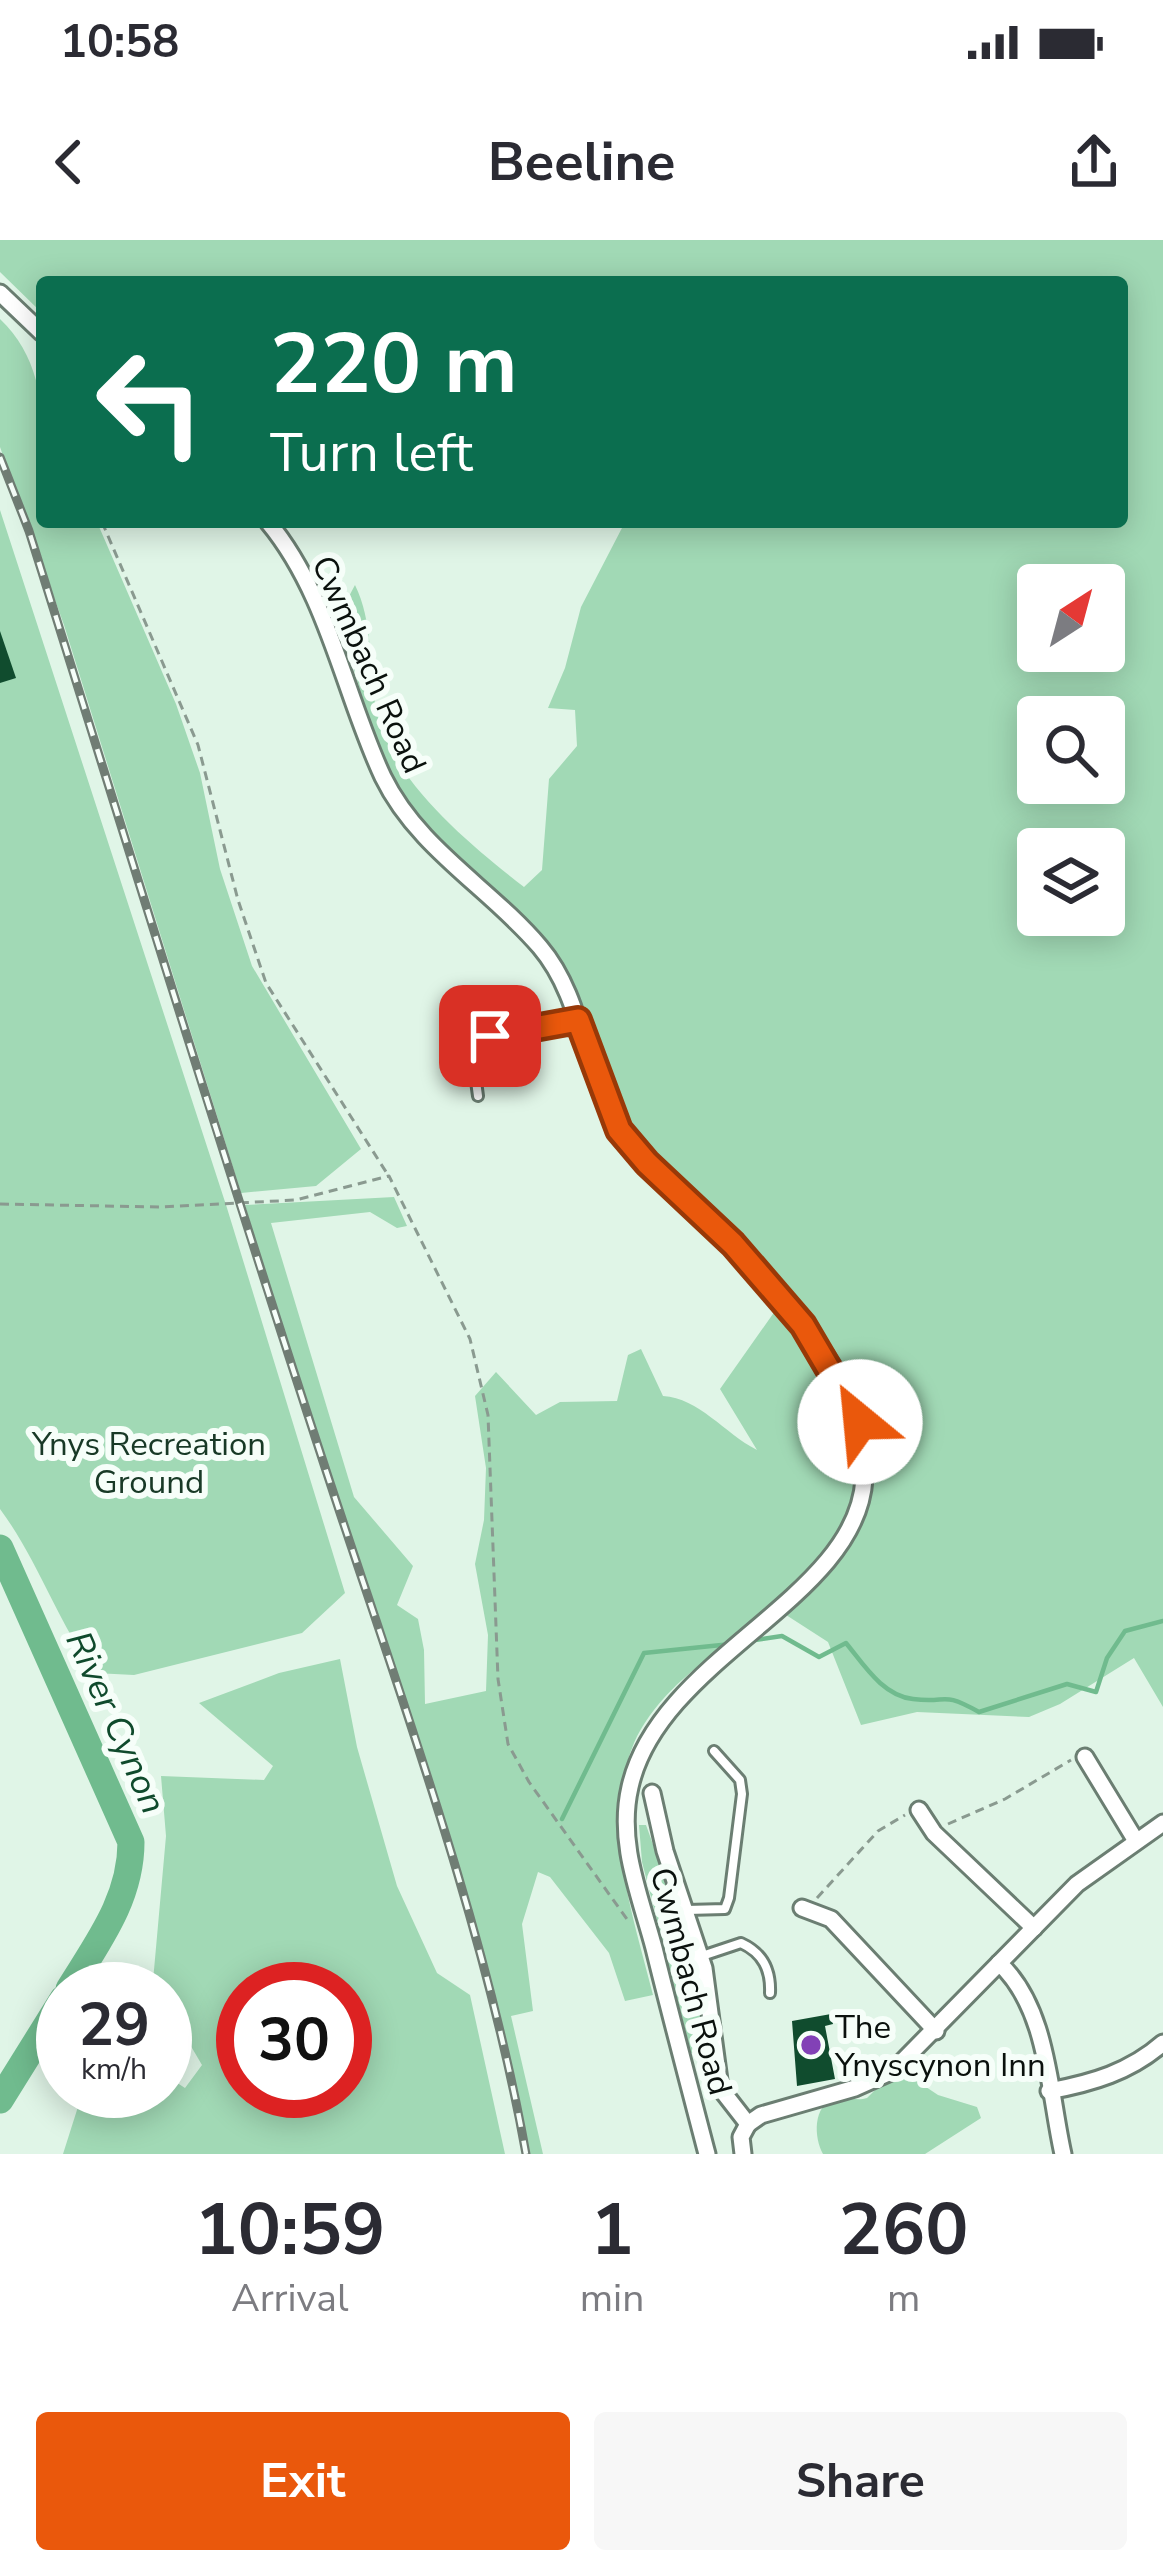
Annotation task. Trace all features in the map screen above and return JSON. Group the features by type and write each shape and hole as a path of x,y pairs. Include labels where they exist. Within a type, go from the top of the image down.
{"street":[{"path":"0,293 36,327"},
{"name":"Cwmbach Road","path":"272,528 313,596 385,780 422,836 541,948 568,992 619,1130 733,1244 803,1325 860,1422 864,1480 855,1522 822,1565 683,1691 658,1721 629,1789 630,1868 707,2154"},
{"path":"1085,1757 1136,1841"},
{"name":"Cwmbach Road","path":"652,1793 700,1956 714,2024 720,2088 748,2124"},
{"path":"919,1810 932,1830 1034,1928"},
{"path":"743,2154 741,2137 761,2115 874,2081 906,2061 1077,1884 1163,1823"},
{"path":"805,1908 831,1918 936,2031"},
{"path":"999,1963 1016,1978 1033,2009 1062,2154"},
{"path":"1049,2091 1099,2081 1163,2043"}],"lane":[{"path":"478,1096 471,1044 490,1036 578,1020"},
{"path":"685,1910 725,1910 729,1898 742,1795 740,1780 714,1750"},
{"path":"700,1956 741,1943 752,1948 761,1956 770,1978 770,1993"}],"path":[{"path":"105,528 198,745 238,900 266,982 389,1176 470,1340 488,1415 497,1679 508,1744 529,1782 638,1934 649,1930"},
{"path":"0,1204 159,1207 296,1200 389,1176"},
{"path":"932,1830 1005,1799 1060,1762 1085,1757"},
{"path":"805,1908 878,1831 919,1810"}],"green space":[{"path":"0,240 1163,240 1163,1707 1134,1658 1060,1704 1029,1717 917,1712 861,1725 828,1642 783,1613 856,1532 871,1457 865,1410 847,1372 798,1302 634,1130 608,1086 582,1005 552,957 442,843 403,793 373,729 339,615 355,585 368,628 375,703 395,757 433,807 524,887 542,870 549,779 577,746 575,710 548,708 565,668 581,607 622,528 1128,528 1128,276 36,276 36,307 0,272"},
{"path":"0,319 18,340 36,382 36,528 100,528 176,704 200,773 220,869 252,966 361,1149 316,1186 241,1193 64,625 0,447"},
{"name":"Ynys Recreation Ground","path":"0,510 227,1208 345,1593 302,1633 134,1675 95,1673 0,1509"},
{"path":"394,1197 407,1226 397,1228 370,1212 271,1223 354,1497 413,1566 397,1605 418,1619 425,1704 486,1691 488,1635 475,1564 484,1520 486,1468 475,1396 496,1372 536,1415 560,1402 617,1401 628,1355 641,1349 663,1396 700,1409 757,1450 720,1389 775,1311 828,1387 852,1445 851,1504 833,1541 748,1629 671,1690 634,1743 624,1774 620,1837 629,1901 653,1995 625,2001 609,1953 550,1877 538,1872 522,1924 533,2011 511,2016 543,2154 530,2154 504,2033 437,1795 245,1205"},
{"path":"340,1659 357,1747 397,1886 437,1973 470,1995 505,2154 63,2154 74,2118 192,2118 192,2079 202,2065 192,2048 192,1962 155,1962 166,1836 161,1776 264,1780 273,1766 199,1703 279,1673"},
{"path":"639,1825 646,1825 697,1967 715,2085 701,2072 695,2052 691,2053 642,1862"},
{"path":"908,2075 938,2095 977,2107 981,2118 925,2154 823,2154 817,2123 828,2102 840,2097 867,2098 880,2085"}],"building":[{"path":"0,631 16,678 0,683"},
{"name":"The Ynyscynon Inn","path":"831,2014 833,2024 825,2026 835,2079 797,2086 792,2021"}],"waterway":[{"name":"River Cynon","path":"0,1548 131,1842 119,1901 86,1962"},
{"path":"748,1641 782,1636 819,1657 846,1643 892,1692 913,1699 950,1700 979,1712 1067,1684 1096,1692 1107,1658 1125,1631 1163,1621"},
{"path":"562,1819 644,1653 731,1644"},
{"name":"River Cynon","path":"0,2100 36,2042"}],"railway":[{"path":"0,457 29,531 245,1220 462,1887 526,2154"}],"place":[{"name":"The Ynyscynon Inn","path":"811,2045"}],"route":[{"path":"490,1036 578,1020 619,1130 733,1244 803,1325 860,1422"}]}
